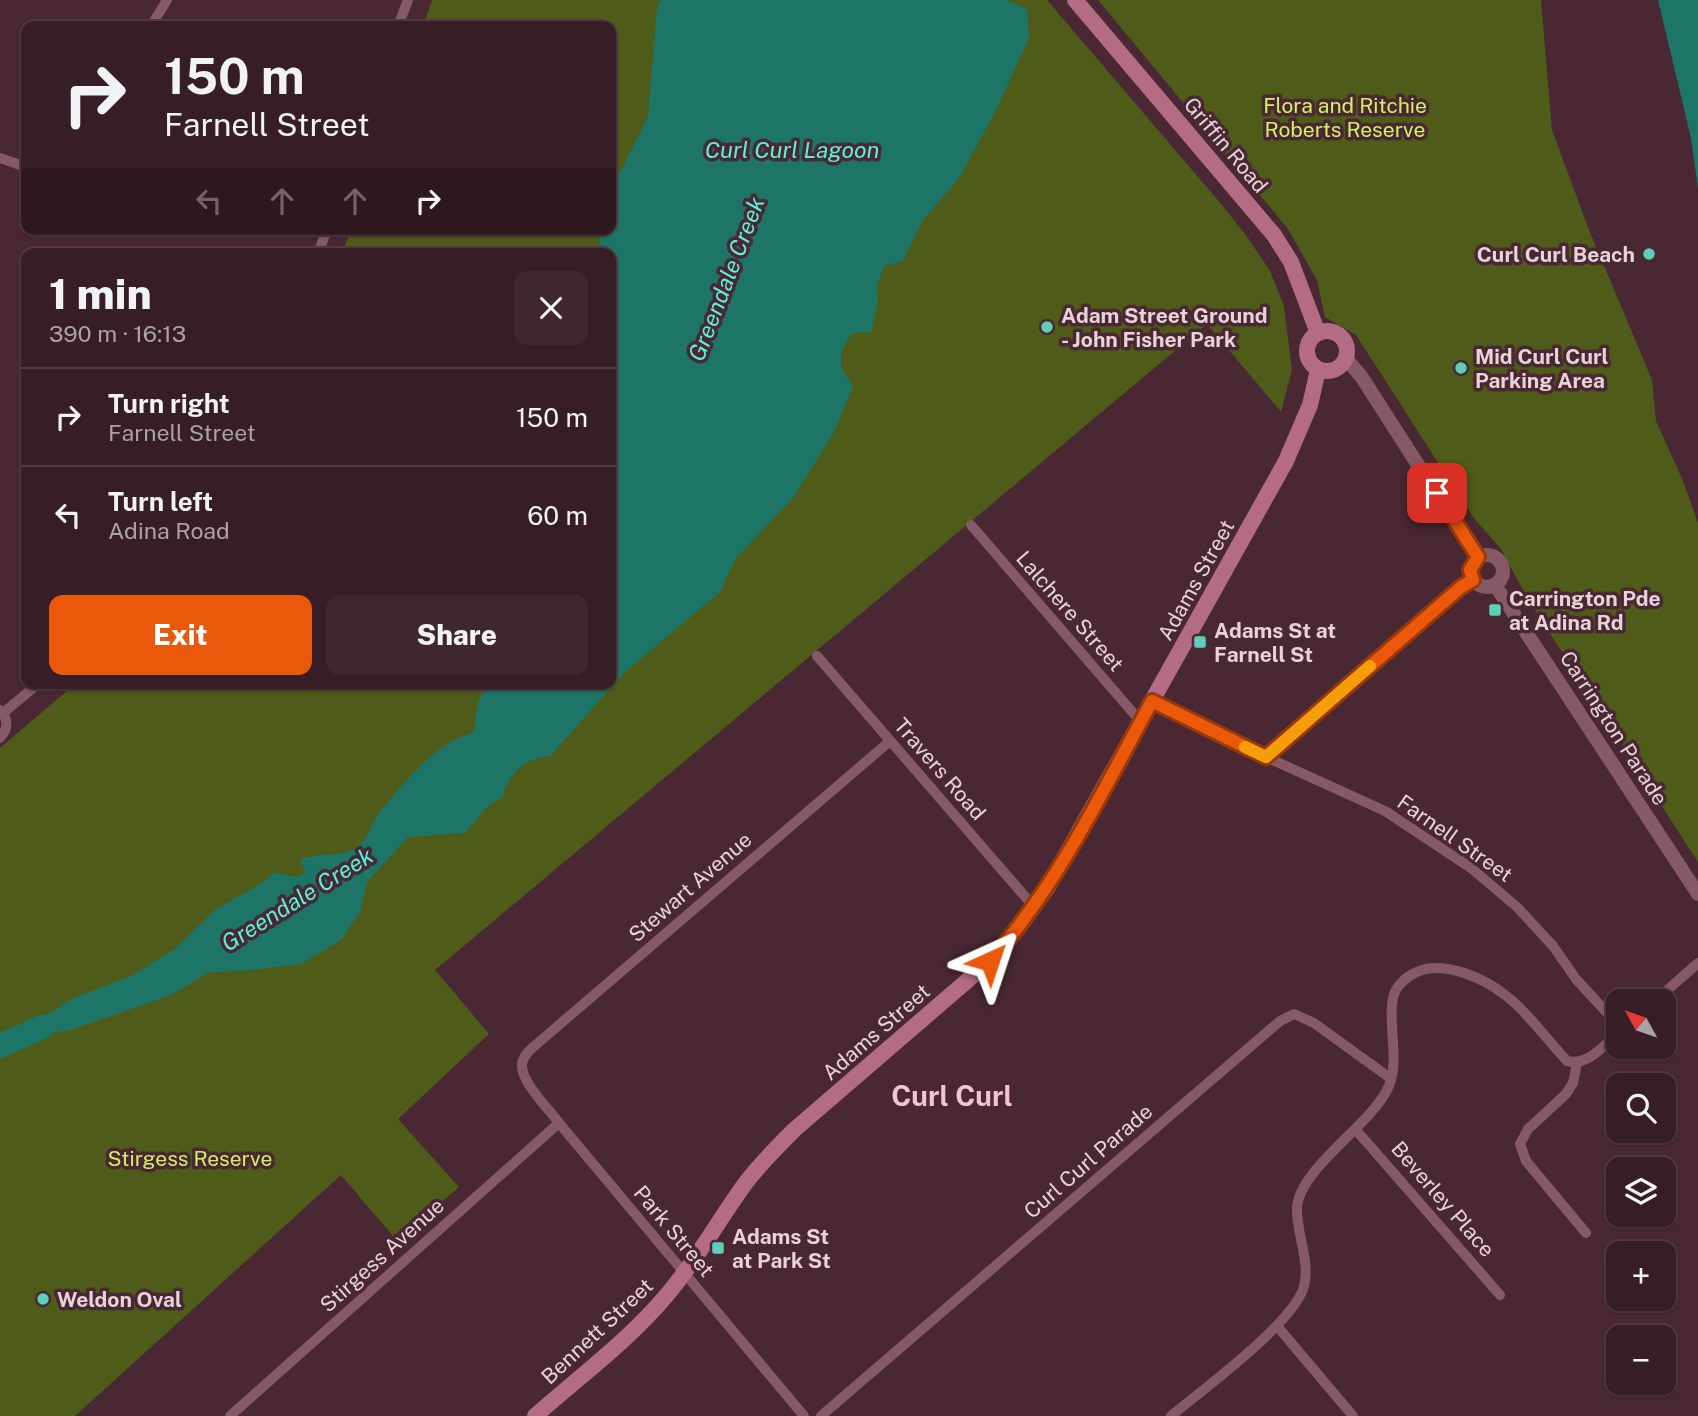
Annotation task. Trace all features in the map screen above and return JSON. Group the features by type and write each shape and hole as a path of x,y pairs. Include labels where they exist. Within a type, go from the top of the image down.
{"main road":[{"name":"Griffin Road","path":"1075,0 1274,235 1296,272 1318,333"},
{"path":"1331,331 1343,339 1346,359 1337,369 1324,372 1318,370 1312,366 1306,355 1308,342 1318,333 1331,331"},
{"name":"Adams Street","path":"684,1274 748,1180 767,1157 794,1130 990,961 1034,907 1286,461 1310,405 1318,370"},
{"name":"Bennett Street","path":"535,1416 643,1321 684,1274"}],"street":[{"path":"154,21 167,0"},
{"path":"400,21 408,0"},
{"path":"0,158 21,165"},
{"path":"1346,359 1361,376 1478,557"},
{"name":"Lalchere Street","path":"971,525 1140,722"},
{"path":"1494,556 1502,565 1502,576 1495,585 1480,587 1473,580 1470,570 1478,557 1494,556"},
{"path":"1266,757 1461,587 1473,580"},
{"name":"Carrington Parade","path":"1495,585 1698,894"},
{"name":"Travers Road","path":"817,656 1034,907"},
{"path":"0,738 7,728 2,711 31,689"},
{"name":"Farnell Street","path":"1152,701 1385,811 1471,868 1517,906 1606,1012"},
{"name":"Stewart Avenue","path":"522,1066 524,1057 531,1049 890,741"},
{"path":"1669,989 1698,963"},
{"path":"1171,1416 1277,1326 1302,1292 1305,1264 1297,1207 1310,1174 1356,1130 1387,1091 1394,1053 1393,996 1406,977 1429,966 1452,970 1480,980 1506,995 1567,1061 1577,1063 1587,1060 1606,1043"},
{"name":"Curl Curl Parade","path":"821,1416 1280,1021 1294,1014 1314,1023 1390,1078"},
{"path":"1577,1063 1573,1083 1566,1094 1528,1129 1520,1144 1526,1161 1586,1233"},
{"name":"Park Street","path":"522,1066 528,1083 559,1123 804,1416"},
{"name":"Stirgess Avenue","path":"230,1416 559,1123"},
{"name":"Beverley Place","path":"1356,1130 1500,1295"},
{"path":"1277,1326 1353,1416"}],"green space":[{"name":"Stirgess Reserve","path":"432,0 1047,0 1222,205 1270,271 1284,306 1292,370 1281,412 1207,324 435,970 489,1034 398,1119 459,1187 397,1241 341,1175 75,1416 0,1416 0,748 69,689 616,689 616,248 344,248 349,235 616,235 616,21 425,21"},
{"name":"Flora and Ritchie Roberts Reserve","path":"1098,0 1541,0 1552,130 1589,230 1652,380 1656,421 1683,481 1698,523 1698,862 1527,598 1501,549 1473,517 1356,335 1325,317 1317,280 1288,229"}],"water":[{"name":"Curl Curl Lagoon","path":"661,0 1006,0 1027,9 1029,38 995,112 959,178 922,221 903,261 884,266 877,285 878,301 871,332 852,333 842,354 844,372 853,386 834,432 793,498 736,558 720,592 616,682 616,248 599,248 600,235 616,235 616,176 648,117 657,8"},
{"path":"1658,0 1698,0 1698,189 1691,138"},
{"name":"Curl Curl Lagoon","path":"486,689 610,689 550,756 526,763 519,768 505,788 503,796 486,808 465,833 408,837 367,882 360,912 341,940 301,964 210,972 169,996 70,1030 13,1039 71,999 131,976 175,949 216,909 257,886 275,872 295,877 306,873 300,860 357,847 383,807 420,766 449,743 474,732 478,701"}],"waterway":[{"name":"Greendale Creek","path":"0,1046 44,1026"}],"slow traffic":[{"path":"1245,747 1266,757 1370,666"}],"place":[{"name":"Curl Curl Beach","path":"1649,254"},
{"name":"Adam Street Ground - John Fisher Park","path":"1047,327"},
{"name":"Mid Curl Curl Parking Area","path":"1461,368"},
{"name":"Carrington Pde at Adina Rd","path":"1495,610"},
{"name":"Adams St at Farnell St","path":"1200,642"},
{"name":"Adams St at Park St","path":"718,1248"},
{"name":"Weldon Oval","path":"43,1299"}],"district":[{"name":"Curl Curl","path":"952,1095"}],"route":[{"path":"990,961 1014,934 1048,887 1152,701 1266,757 1461,587 1473,580 1471,565 1478,557 1437,493"}]}
